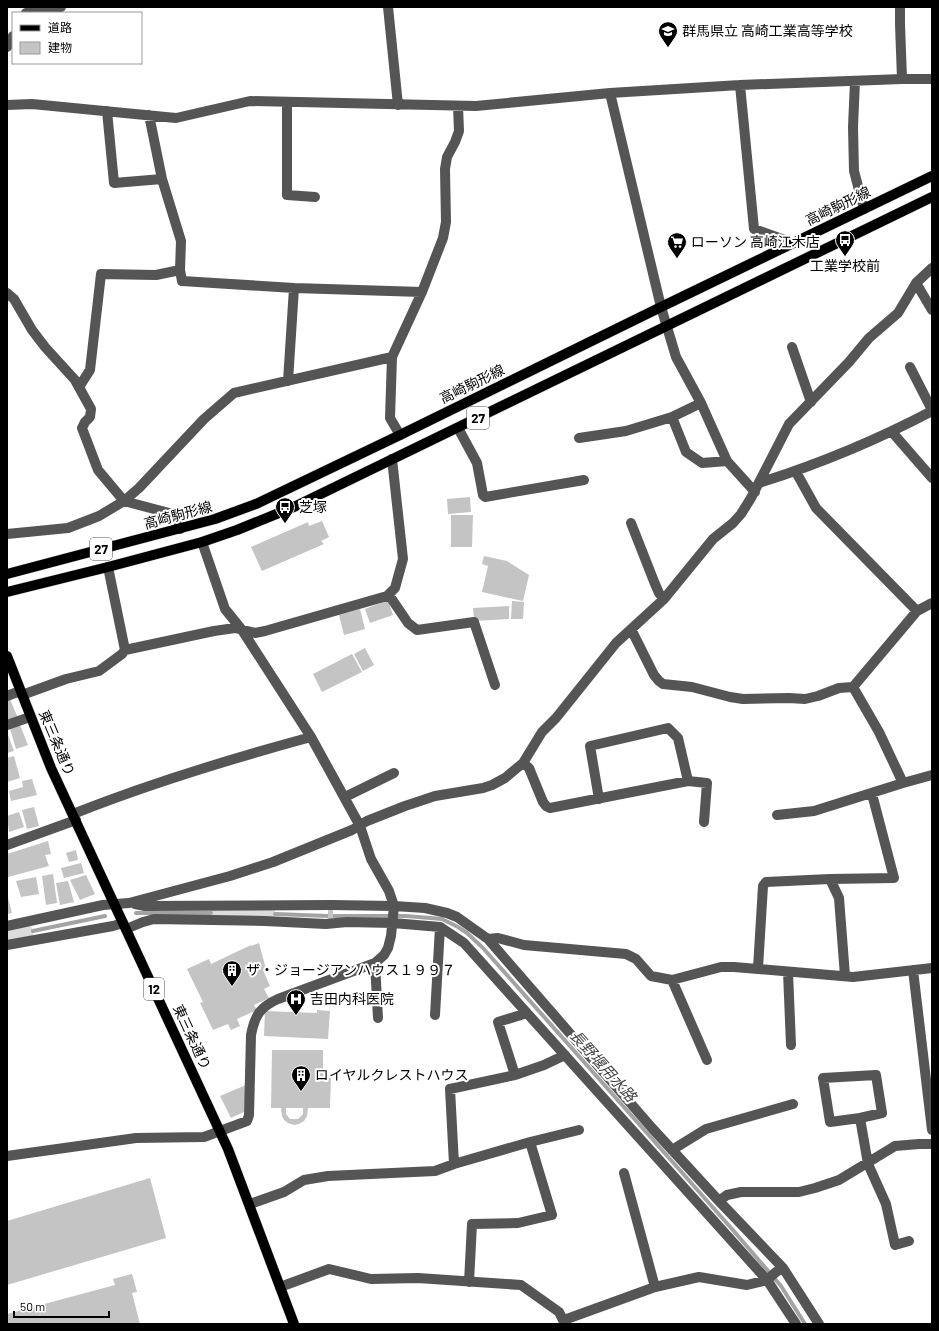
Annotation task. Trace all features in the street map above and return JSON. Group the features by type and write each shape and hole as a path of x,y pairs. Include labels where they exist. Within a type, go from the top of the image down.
{"main road":[{"name":"高崎駒形線","path":"7,574 216,520 256,504 932,176"},
{"name":"27","path":"7,592 202,542 237,530 296,506 932,197"},
{"name":"東三条通り","path":"7,656 51,768 221,1132 250,1204 294,1324"}],"street":[{"path":"32,12 61,7"},
{"path":"388,7 398,105"},
{"path":"900,7 902,79"},
{"path":"7,47 12,38"},
{"path":"7,105 32,104 176,118 250,101 476,106 610,93 740,85 932,79"},
{"path":"855,81 853,127 854,171 864,209"},
{"path":"740,85 754,229 793,243"},
{"path":"610,93 661,307 676,357 701,403 727,461 757,487"},
{"path":"287,102 287,195 315,197"},
{"path":"400,435 390,418 392,357 422,292 443,238 446,222 445,169 447,157 459,131 458,106"},
{"path":"107,111 114,183 162,179"},
{"path":"149,115 162,179 181,241 180,270 182,281 294,288 422,292"},
{"path":"7,926 103,905 129,903 236,874 352,830 388,813 421,800 492,785 510,774 523,763 542,732 556,718 616,643 664,598 713,539 733,523 741,514 790,424 849,362 869,338 898,313 916,283 932,268"},
{"path":"79,387 90,370 101,274 156,275 180,270"},
{"path":"916,283 932,310"},
{"path":"288,381 294,288"},
{"path":"7,293 14,299 32,330 45,347 75,380 91,409 90,417 82,428 98,470 124,501 173,514 178,518 180,529"},
{"path":"792,346 811,402"},
{"path":"7,534 68,528 99,516 124,501 139,488 204,419 234,393 392,357"},
{"path":"757,487 892,432 932,411 910,367"},
{"path":"579,438 626,431 672,417 701,403"},
{"path":"672,417 686,452 702,463 727,461"},
{"path":"458,428 475,456 482,494 485,497 584,480"},
{"path":"892,432 932,478"},
{"path":"7,696 99,671 122,654 125,650 214,630 235,628 255,633 265,631 389,595 395,588 403,559 392,459"},
{"path":"796,472 816,508 917,611"},
{"path":"631,523 655,584 659,593 664,598"},
{"path":"7,1156 112,1140 204,1137 221,1132 247,1121 249,1116 251,1035 253,1024 260,1010 268,1003 375,963 384,955 388,948 393,916 389,891 371,859 360,826 311,737 242,630 225,609 202,542"},
{"path":"108,567 125,650"},
{"path":"389,595 408,623 417,630 474,622 495,685"},
{"path":"630,629 654,675 663,684 692,687 730,697 757,699 804,699 818,696 839,688 853,686 917,611 932,603"},
{"path":"853,686 879,732 903,783"},
{"path":"7,725 30,717"},
{"path":"599,799 590,746 668,728 678,738 688,781"},
{"path":"7,844 74,817 120,795 164,780 311,737"},
{"path":"523,763 529,768 540,796 546,806 550,808 688,781 707,784 704,822"},
{"path":"345,797 394,773"},
{"path":"776,815 814,811 932,775"},
{"path":"758,968 763,886 766,882 894,878 872,794"},
{"path":"830,879 839,898 845,976"},
{"path":"129,903 145,906 393,916 440,927 464,943 767,1279 796,1324"},
{"path":"7,945 113,926 124,926 154,919 265,920 326,924 393,916 425,908 457,917 488,939 672,1150 780,1270 819,1324"},
{"path":"435,1015 440,927"},
{"path":"488,939 498,938 524,945 626,954 636,959 651,976 672,980 721,967 758,968 853,977 932,968"},
{"path":"375,963 378,1018"},
{"path":"913,970 932,1130"},
{"path":"788,972 791,1045"},
{"path":"672,980 707,1060"},
{"path":"515,1075 498,1022 527,1013"},
{"path":"454,1164 450,1089 515,1075 544,1065 565,1055"},
{"path":"876,1075 882,1113 860,1118 830,1122 823,1078 876,1075"},
{"path":"672,1150 706,1129 793,1104"},
{"path":"860,1118 868,1164 886,1204 895,1245 909,1241"},
{"path":"250,1204 284,1192 304,1180 317,1177 435,1171 530,1142 579,1130"},
{"path":"469,1282 472,1224 518,1223 552,1216 530,1142"},
{"path":"719,1201 727,1195 741,1192 799,1192 839,1180 868,1164 895,1146 932,1144"},
{"path":"624,1173 655,1287"},
{"path":"280,1287 329,1269 371,1279 418,1278 522,1285 559,1312 565,1322 655,1287 699,1277 747,1285 767,1279 780,1270"}],"shaded area":[{"path":"211,909 275,910 275,918 211,917"},
{"path":"31,925 34,936 7,942 7,930"}],"building":[{"path":"470,497 471,512 448,514 447,499"},
{"path":"451,515 473,515 472,547 451,547"},
{"path":"322,521 329,537 321,541 324,544 262,571 251,547 308,522 309,526"},
{"path":"484,556 507,561 529,575 523,601 482,592 488,566 482,564"},
{"path":"388,600 393,615 370,623 365,609"},
{"path":"512,601 524,602 523,619 511,619"},
{"path":"509,606 509,619 474,621 473,608"},
{"path":"360,609 365,629 344,635 339,615"},
{"path":"365,648 374,665 363,671 354,654"},
{"path":"352,654 362,672 322,692 313,674"},
{"path":"7,697 9,697 18,718 7,722"},
{"path":"20,725 28,745 16,749 10,729"},
{"path":"7,732 14,751 7,753"},
{"path":"14,756 20,778 7,782 7,758"},
{"path":"32,779 37,795 11,801 9,791 23,787 22,781"},
{"path":"34,807 39,826 27,829 22,810"},
{"path":"19,812 24,827 9,832 7,816"},
{"path":"48,841 51,854 45,855 49,866 8,877 7,854"},
{"path":"76,850 78,860 69,862 66,853"},
{"path":"81,863 84,873 64,878 61,868"},
{"path":"53,874 57,903 46,905 42,876"},
{"path":"86,875 95,894 80,900 70,880"},
{"path":"36,877 39,894 21,897 16,881"},
{"path":"68,881 74,902 60,905 56,883"},
{"path":"7,894 12,913 7,914"},
{"path":"328,910 333,910 333,921 328,921"},
{"name":"ザ・ジョージアンハウス１９９７","path":"259,943 266,969 263,970 270,986 264,989 269,998 254,1005 257,1010 237,1019 240,1026 231,1030 228,1024 213,1030 200,1003 203,1002 187,969 209,959 211,964 251,945"},
{"path":"317,1010 330,1011 328,1039 264,1036 265,1011 317,1013"},
{"name":"ロイヤルクレストハウス","path":"272,1050 323,1050 323,1075 331,1075 330,1108 308,1108 307,1116 304,1121 294,1125 284,1120 281,1108 271,1108","holes":["286,1108 303,1108 303,1114 298,1119 290,1119 286,1114"]},
{"path":"246,1085 244,1112 231,1118 220,1096"},
{"path":"150,1178 166,1238 7,1285 7,1221"},
{"path":"132,1274 137,1292 132,1293 140,1324 7,1324 7,1314 115,1285 113,1279"}],"waterway":[{"name":"長野堰用水路","path":"136,913 211,913"},
{"name":"長野堰用水路","path":"275,914 328,916"},
{"name":"長野堰用水路","path":"33,931 105,916"},
{"name":"長野堰用水路","path":"333,916 406,916 442,919 467,933 483,948 732,1229 781,1286 805,1324"}],"place":[{"name":"群馬県立 高崎工業高等学校","path":"668,48"},
{"name":"工業学校前","path":"845,257"},
{"name":"ローソン 高崎江木店","path":"677,259"},
{"name":"芝塚","path":"285,524"},
{"name":"ザ・ジョージアンハウス１９９７","path":"232,987"},
{"name":"吉田内科医院","path":"296,1016"},
{"name":"ロイヤルクレストハウス","path":"301,1092"}]}
